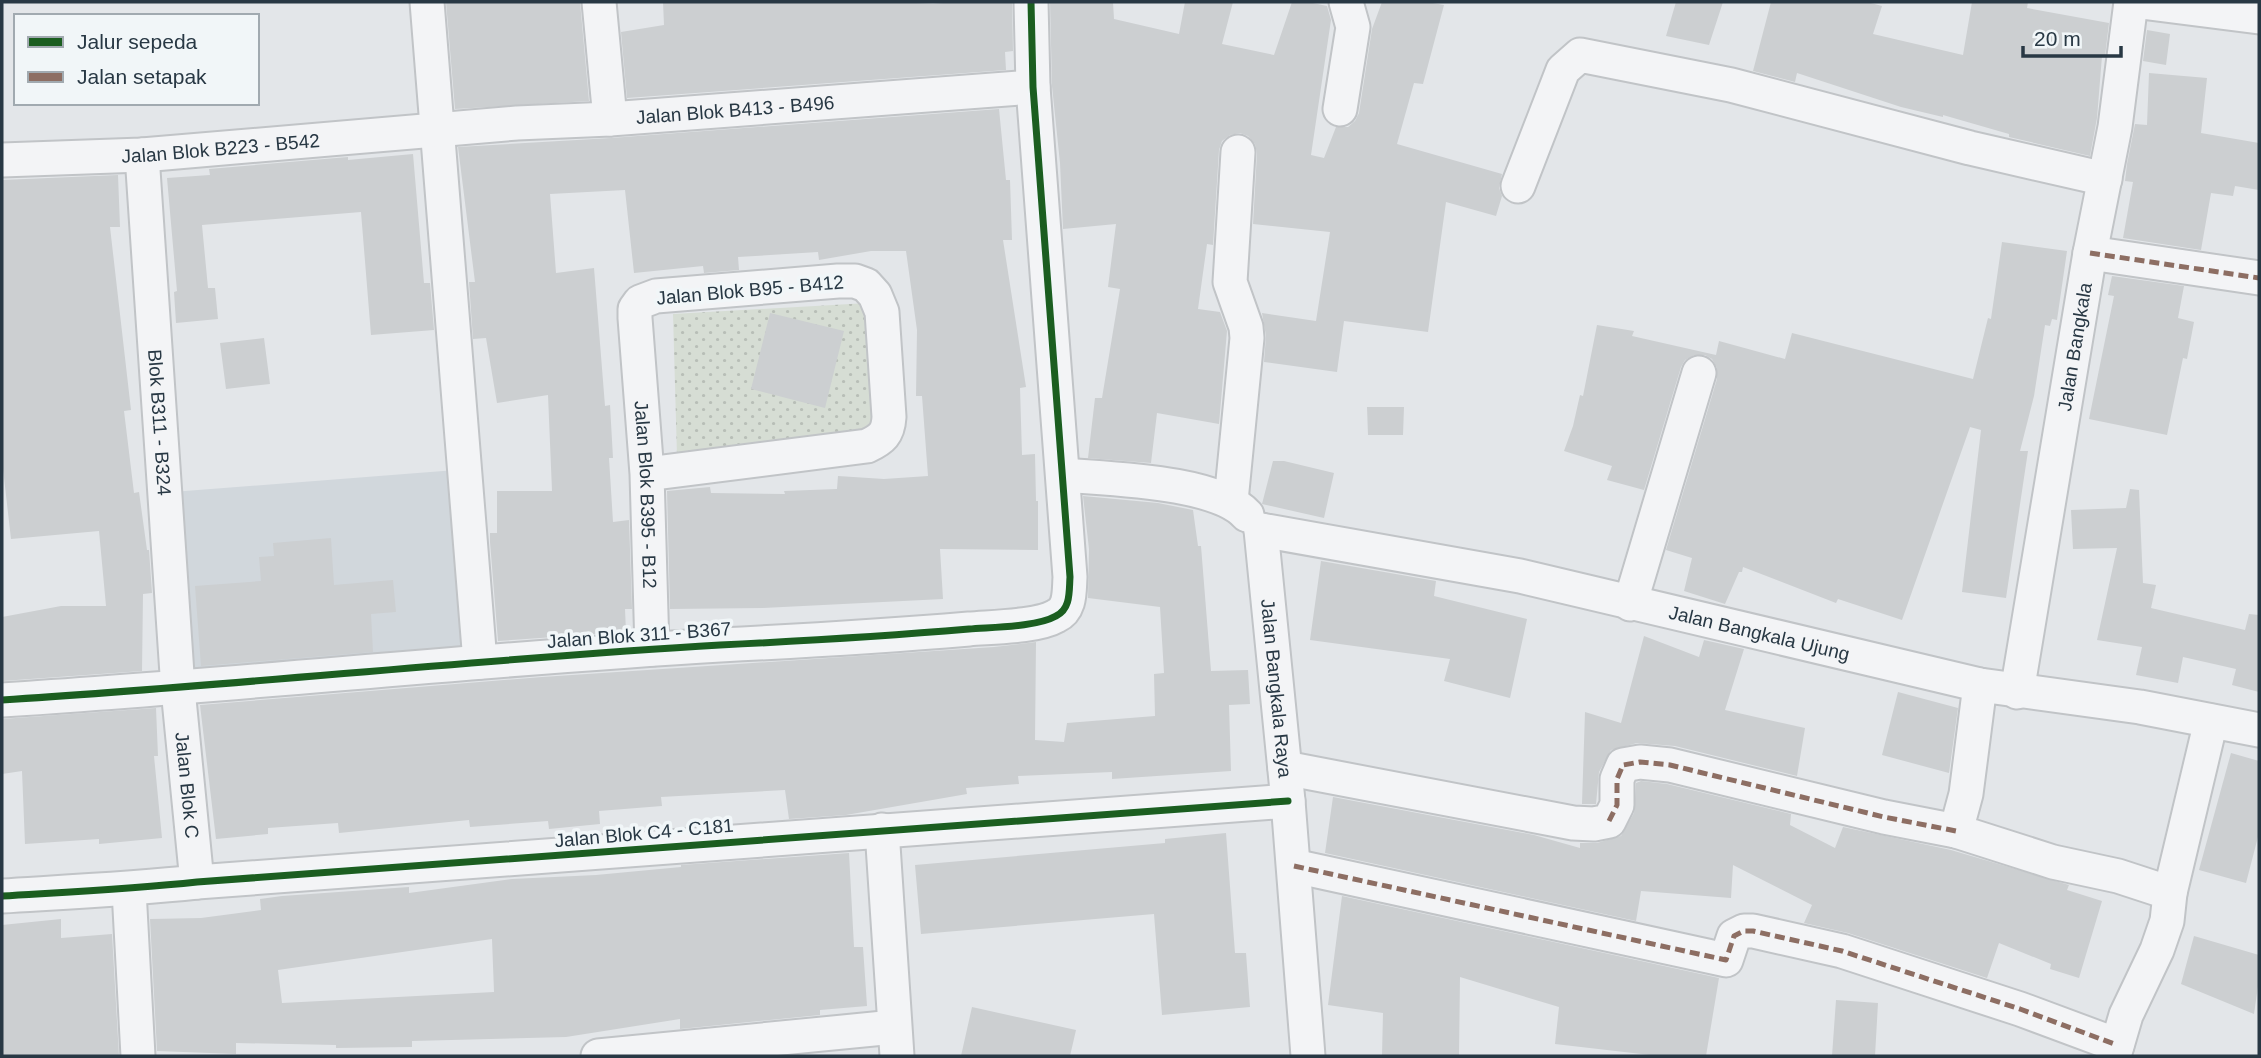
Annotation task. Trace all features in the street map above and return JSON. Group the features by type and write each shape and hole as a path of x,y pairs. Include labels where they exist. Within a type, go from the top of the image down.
{"street":[{"path":"427,2 480,662"},
{"path":"599,2 610,119"},
{"path":"1031,2 1032,86 1064,475 1170,485 1231,501 1261,530"},
{"path":"1340,109 1353,27 1346,2"},
{"name":"Jalan Bangkala","path":"2017,692 2090,253 2115,127 2131,2"},
{"path":"2141,2 2259,17"},
{"path":"1518,186 1563,70 1580,55 1731,85 1970,148 2105,178"},
{"name":"Jalan Blok B413 - B496","path":"437,129 517,122 610,119 1032,86"},
{"name":"Jalan Blok B223 - B542","path":"2,160 142,155 437,129"},
{"path":"1231,501 1247,338 1246,327 1230,282 1238,152"},
{"name":"Blok B311 - B324","path":"142,155 178,689"},
{"path":"2090,253 2259,278"},
{"name":"Jalan Blok B95 - B412","path":"635,339 635,309 640,302 667,295 855,281 866,285 875,295 882,312 888,430 881,440 867,446 647,474"},
{"name":"Jalan Blok B395 - B12","path":"635,339 647,474 652,649"},
{"path":"1630,604 1699,373"},
{"name":"Jalan Blok 311 - B367","path":"2,701 652,649 888,636 1014,625 1054,618 1064,611 1070,577 1064,475"},
{"name":"Jalan Bangkala Ujung","path":"1261,530 1520,576 1980,685 2140,707 2259,730"},
{"name":"Jalan Bangkala Raya","path":"1261,530 1294,866 1308,1056"},
{"path":"1956,831 1966,793 1980,685"},
{"name":"Jalan Blok C","path":"178,689 197,882"},
{"path":"1294,866 1726,960 1734,936 1744,931 1842,951 2020,1009 2116,1051 2126,1015 2167,921 2170,893 2211,721"},
{"path":"1285,768 1573,823 1594,824 1609,821 1617,805 1617,779 1623,765 1640,762 1670,765 1884,817 1956,831 2053,862 2118,876 2170,893"},
{"name":"Jalan Blok C4 - C181","path":"2,896 129,890 197,882 1288,801"},
{"path":"598,1056 895,1042 881,830"},
{"path":"129,890 138,1056"}],"shaded area":[{"path":"868,303 874,436 677,456 673,314"},
{"path":"456,470 469,653 185,680 172,492"}],"building":[{"path":"446,2 580,2 589,101 455,109"},
{"path":"663,2 1012,2 1013,51 1005,52 1006,70 627,98 621,32 664,25"},
{"path":"1050,2 1113,2 1114,19 1179,34 1185,2 1233,2 1222,44 1274,55 1292,2 1327,6 1331,20 1311,155 1324,158 1336,127 1348,127 1359,113 1372,29 1382,2 1427,2 1444,5 1423,84 1414,83 1397,144 1502,174 1499,188 1502,196 1496,216 1446,202 1428,332 1344,321 1337,372 1264,362 1266,336 1262,313 1316,321 1330,232 1253,224 1257,153 1255,144 1248,136 1240,133 1230,135 1222,141 1219,150 1213,245 1207,244 1198,309 1220,312 1227,331 1219,424 1157,413 1151,463 1088,458 1095,398 1102,398 1120,289 1108,287 1116,224 1063,229 1052,86"},
{"path":"1676,2 1723,2 1709,45 1666,36"},
{"path":"1771,2 1867,2 1882,6 1873,34 1963,55 1972,2 2028,2 2027,8 2109,23 2105,56 2102,56 2097,118 2090,156 2009,137 2009,134 1943,115 1901,107 1797,73 1795,82 1753,71"},
{"path":"2147,30 2170,34 2166,65 2143,61"},
{"path":"2149,73 2207,78 2201,133 2259,143 2259,190 2235,186 2233,196 2211,193 2201,250 2123,238 2133,182 2125,181 2127,164 2135,124 2147,125"},
{"path":"999,109 1006,180 1010,180 1012,240 1003,240 1026,387 1020,388 1022,455 1035,454 1038,550 940,549 943,599 763,608 670,609 667,491 710,487 711,493 785,494 784,491 837,489 838,476 884,479 928,476 922,396 916,396 917,330 906,251 871,251 819,260 818,252 738,257 739,270 704,273 703,266 634,273 625,190 550,194 556,273 594,268 605,406 610,405 613,458 609,458 613,522 629,520 632,609 625,609 626,632 498,641 490,542 490,533 497,533 497,491 552,491 548,395 497,403 486,338 473,339 469,282 475,282 458,147"},
{"path":"413,154 424,283 430,283 434,330 371,335 361,212 202,225 208,288 215,288 218,319 176,323 174,292 177,291 167,178 210,175 209,169"},
{"path":"118,175 120,227 110,227 131,410 124,411 134,493 139,492 149,550 152,593 143,594 142,671 2,681 2,617 61,606 106,606 99,531 11,539 2,460 2,180"},
{"path":"2002,242 2067,251 2057,320 2052,319 2050,326 2045,325 2034,396 2020,451 2028,451 2006,598 1962,592 1981,430 1970,427 1902,620 1838,599 1836,603 1743,567 1725,604 1684,591 1692,558 1666,550 1717,379 1717,368 1712,359 1705,355 1694,355 1685,360 1681,367 1644,490 1607,480 1612,466 1564,451 1580,395 1583,396 1597,325 1634,331 1632,336 1716,355 1719,341 1785,359 1792,333 1973,379 1988,318 1991,319"},
{"path":"2112,276 2184,286 2178,318 2194,322 2187,359 2183,358 2167,435 2089,419 2114,296 2108,295"},
{"path":"770,313 844,331 825,408 751,389"},
{"path":"264,338 270,384 226,389 220,343"},
{"path":"1367,407 1404,407 1403,435 1368,435"},
{"path":"1273,461 1284,461 1334,473 1324,518 1262,504"},
{"path":"2130,489 2139,490 2143,583 2156,585 2151,608 2245,630 2249,614 2259,615 2259,692 2232,685 2236,669 2183,657 2178,683 2136,675 2142,647 2097,640 2117,548 2073,549 2071,510 2126,508"},
{"path":"1083,496 1158,503 1193,510 1198,546 1201,546 1211,671 1248,670 1250,704 1229,705 1231,771 1112,779 1112,772 1018,776 1019,784 966,788 967,794 846,815 789,819 785,790 661,797 662,806 599,811 600,824 549,829 548,821 470,827 469,820 339,833 338,823 268,828 268,834 216,839 200,705 542,677 1036,642 1035,740 1064,742 1067,723 1155,716 1154,674 1164,673 1160,607 1088,598 1089,549"},
{"path":"331,538 334,585 393,580 396,612 371,614 373,652 201,666 195,586 261,581 259,557 274,556 273,543"},
{"path":"1321,561 1436,581 1434,596 1527,619 1510,698 1444,681 1450,659 1310,640"},
{"path":"1644,636 1699,657 1704,640 1744,649 1725,710 1805,728 1797,776 1675,746 1637,743 1611,750 1599,772 1596,804 1582,804 1585,712 1621,723"},
{"path":"1898,692 1958,708 1949,773 1882,755"},
{"path":"156,708 158,756 154,756 162,838 99,844 99,839 25,844 22,771 2,774 2,719"},
{"path":"2231,753 2259,761 2259,833 2246,883 2199,870"},
{"path":"1641,781 1667,784 1791,814 1790,825 1835,848 1843,827 1951,850 2069,885 2067,890 2102,901 2079,978 2050,969 2051,964 1999,943 1987,978 1848,933 1804,923 1812,905 1733,865 1731,898 1641,891 1636,921 1325,853 1333,797 1534,835 1580,848 1580,843 1597,843 1621,836 1634,813 1636,783"},
{"path":"1226,833 1235,953 1246,953 1250,1007 1162,1015 1154,914 921,934 915,865 1165,843 1165,839"},
{"path":"849,853 854,947 863,947 867,1006 820,1010 820,1015 680,1029 680,1019 566,1037 412,1041 412,1047 336,1048 336,1045 236,1043 236,1054 157,1051 150,919 201,918 261,910 260,899 282,896 409,887 409,893 512,879 596,875 681,865","holes":["492,939 494,992 282,1003 278,970"]},
{"path":"1342,896 1719,978 1706,1056 1659,1056 1555,1044 1559,1007 1460,977 1459,1056 1382,1056 1383,1013 1328,1005"},
{"path":"61,919 61,938 112,934 119,1056 2,1056 2,925"},
{"path":"2194,936 2259,955 2254,1014 2181,984"},
{"path":"1836,1000 1878,1003 1875,1056 1832,1056"},
{"path":"972,1007 1076,1030 1070,1056 961,1056"}],"marked path":[{"path":"2090,253 2259,278"},
{"path":"1609,821 1617,805 1617,779 1623,765 1640,762 1670,765 1884,817 1956,831"},
{"path":"1294,866 1726,960 1734,936 1744,931 1753,931 1842,951 2020,1009 2117,1045"}],"cycle path":[{"path":"2,700 630,651 1002,627 1048,620 1061,613 1068,599 1070,577 1033,87 1031,2"},
{"path":"2,896 1288,801"}]}
